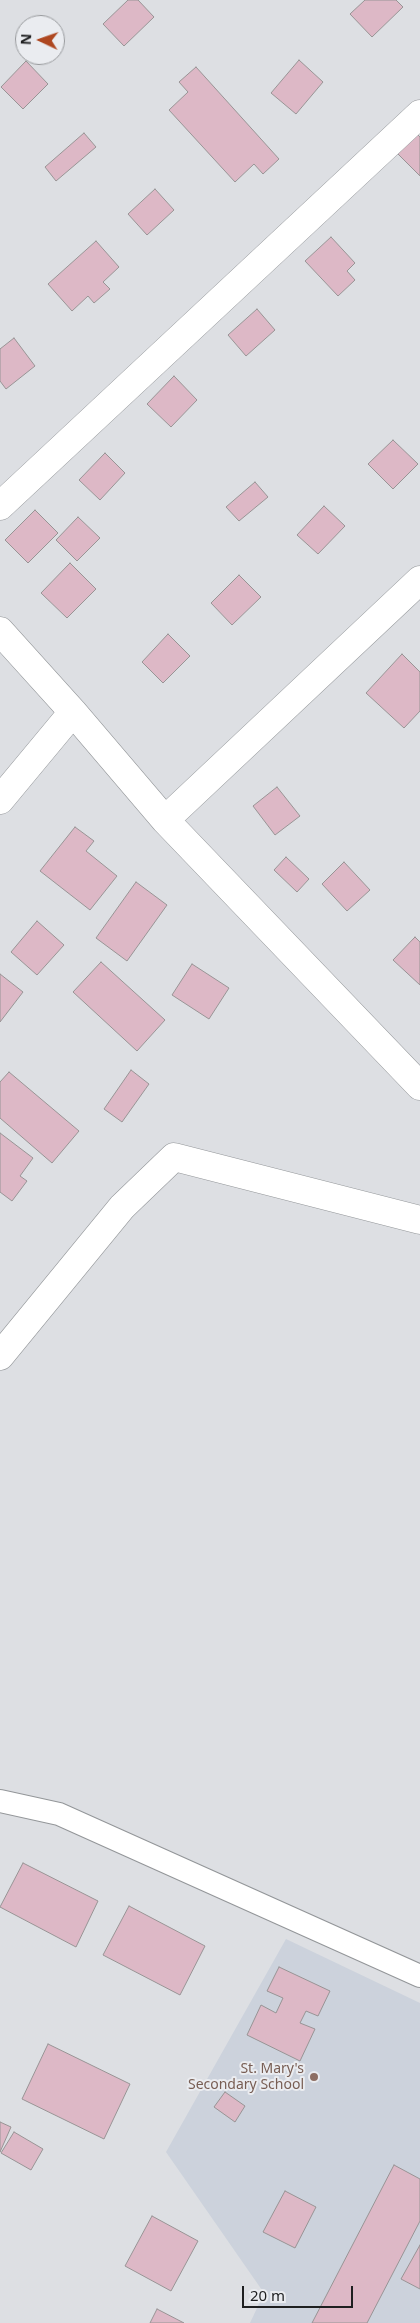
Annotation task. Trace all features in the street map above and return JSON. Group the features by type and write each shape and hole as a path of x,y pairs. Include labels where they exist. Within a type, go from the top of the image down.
{"street":[{"path":"0,506 420,114"},
{"path":"165,820 416,591"},
{"path":"0,631 73,712 165,820 420,1086"},
{"path":"0,800 73,712"},
{"path":"0,1356 122,1207 174,1157 420,1220"}],"lane":[{"path":"0,1800 59,1814 420,1976"}],"shaded area":[{"name":"St. Mary's Secondary School","path":"286,1939 420,2003 420,2323 250,2323 264,2293 166,2152"}],"building":[{"path":"128,0 138,0 154,17 124,46 103,24"},
{"path":"365,0 396,0 403,7 372,37 350,14"},
{"path":"299,60 323,82 296,114 271,93"},
{"path":"22,65 30,65 48,84 23,109 1,87"},
{"path":"196,67 279,159 263,174 254,164 235,182 169,110 188,92 179,82"},
{"path":"409,126 420,137 420,176 390,146"},
{"path":"84,133 96,147 56,181 45,167"},
{"path":"155,189 174,210 147,235 128,214"},
{"path":"331,237 355,263 347,271 355,280 338,296 305,261"},
{"path":"96,241 119,267 103,282 110,289 94,303 88,296 72,311 48,284"},
{"path":"257,309 275,330 246,356 228,335"},
{"path":"14,338 35,366 6,389 0,381 0,349"},
{"path":"174,376 197,400 171,427 147,404"},
{"path":"393,440 418,464 393,489 368,464"},
{"path":"105,453 125,473 100,500 79,480"},
{"path":"255,482 268,497 239,521 226,507"},
{"path":"324,506 345,526 318,554 297,535"},
{"path":"35,510 58,533 28,563 5,540"},
{"path":"78,517 100,538 77,561 56,540"},
{"path":"70,563 96,589 67,618 41,593"},
{"path":"239,575 261,597 232,625 211,603"},
{"path":"168,634 190,656 163,683 142,662"},
{"path":"402,654 420,672 420,711 404,728 366,693"},
{"path":"277,787 300,816 275,835 253,806"},
{"path":"75,827 94,841 86,851 117,876 90,910 40,871"},
{"path":"286,857 309,879 297,892 274,870"},
{"path":"344,862 370,890 347,911 322,884"},
{"path":"136,882 167,905 127,961 96,938"},
{"path":"37,921 64,945 37,975 11,952"},
{"path":"415,937 420,942 420,985 393,960"},
{"path":"101,962 165,1020 137,1051 73,992"},
{"path":"192,964 229,988 209,1019 172,995"},
{"path":"0,974 23,992 0,1022"},
{"path":"131,1070 149,1084 122,1122 104,1109"},
{"path":"9,1072 79,1131 52,1163 0,1118 0,1082"},
{"path":"0,1133 33,1158 20,1176 27,1181 12,1201 0,1192"},
{"path":"23,1863 98,1901 76,1947 0,1907"},
{"path":"129,1906 205,1946 180,1995 103,1955"},
{"path":"279,1967 330,1991 318,2016 306,2011 300,2023 315,2029 300,2061 247,2035 261,2005 276,2013 283,1998 267,1991"},
{"path":"48,2044 130,2084 104,2139 22,2099"},
{"path":"225,2092 245,2106 235,2122 214,2107"},
{"path":"0,2122 11,2127 0,2152"},
{"path":"14,2132 43,2149 31,2170 1,2153"},
{"path":"394,2165 420,2179 420,2221 367,2323 312,2323"},
{"path":"285,2191 316,2207 295,2248 263,2232"},
{"path":"152,2216 198,2241 171,2291 125,2266"},
{"path":"420,2245 420,2289 401,2279"},
{"path":"157,2309 184,2323 150,2323"}],"place":[{"name":"St. Mary's Secondary School","path":"314,2077"}]}
